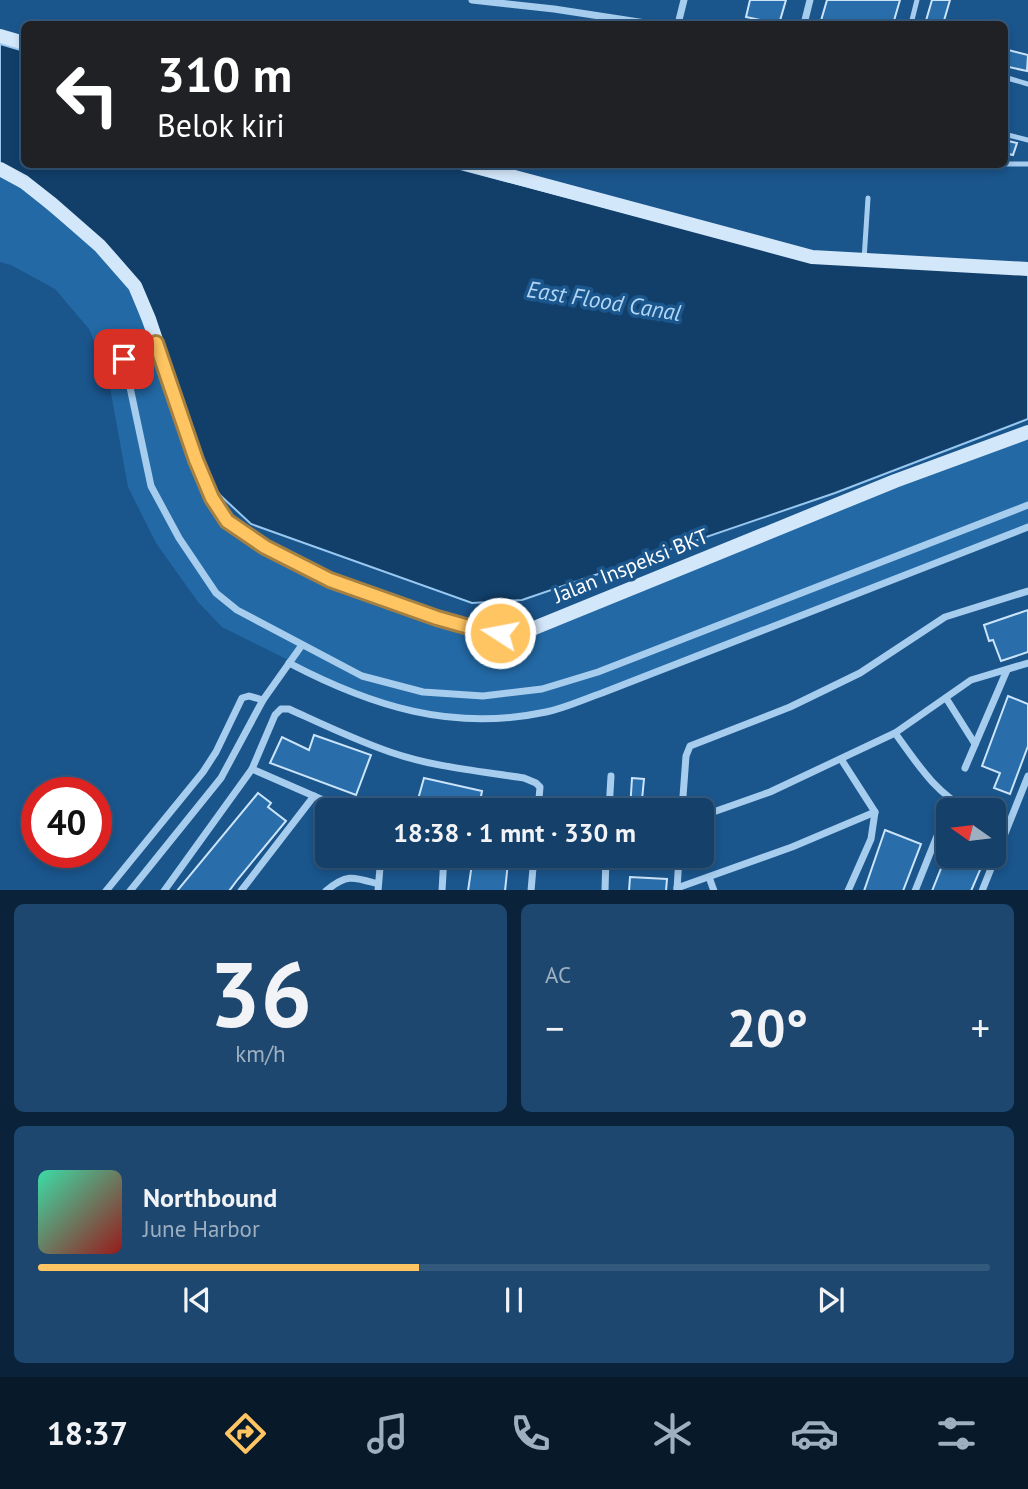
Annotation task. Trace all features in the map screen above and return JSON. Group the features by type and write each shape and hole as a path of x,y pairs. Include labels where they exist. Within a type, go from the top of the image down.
{"street":[{"path":"472,0 632,21"},
{"path":"554,9 556,0"},
{"path":"679,21 684,0"},
{"path":"805,21 810,0"},
{"path":"0,36 21,42"},
{"path":"481,168 812,257 1028,270"},
{"name":"Jalan Inspeksi BKT","path":"0,169 24,182 100,246 124,272 141,297 196,460 212,498 227,521 265,547 330,580 437,618 483,631 517,635 895,481 1028,432"},
{"path":"156,343 124,359 151,486 179,538 216,593 237,610 362,676 423,692 483,696 542,689 598,672 1028,505"},
{"path":"289,663 369,700 433,717 489,718 547,712 1028,527"},
{"path":"683,798 686,756 690,746 790,707 860,673 945,617 1028,591"},
{"path":"131,890 221,778 262,700 302,645"},
{"path":"714,812 770,792 895,733 971,680 1028,663"},
{"path":"965,768 1007,670"},
{"path":"107,890 203,772 216,752 242,698 249,696 262,700"},
{"path":"946,698 975,744"},
{"path":"165,890 252,769 275,715 281,709 289,709 391,752 435,764 524,778 540,787 539,798"},
{"path":"895,733 948,798"},
{"path":"841,759 876,812 871,839 847,890"},
{"path":"252,769 319,798"},
{"path":"610,798 611,776"},
{"path":"1006,830 1028,776"},
{"path":"242,890 314,796"},
{"path":"678,868 677,889 792,847 876,812"},
{"path":"915,890 936,838"},
{"path":"327,890 343,878 353,877 378,887 380,868"},
{"path":"442,890 443,868"},
{"path":"531,890 533,868"},
{"path":"605,890 606,868"},
{"path":"982,890 991,868"},
{"path":"709,877 714,890"},
{"path":"248,881 248,890"}],"lane":[{"path":"912,21 917,0"},
{"path":"1008,78 1028,84"},
{"path":"1008,135 1028,140"},
{"path":"1008,164 1028,164"},
{"path":"864,260 868,198"}],"shaded area":[{"path":"0,169 124,272 227,521 342,584 517,635 1028,433 1028,527 546,712 489,718 433,717 369,700 222,627 198,602 156,543 128,487 107,371 89,329 55,289 11,265 0,262"}],"water":[{"name":"East Flood Canal","path":"0,44 21,50 21,168 456,168 802,259 1028,273 1028,419 835,493 522,600 472,603 251,524 221,496 199,467 124,272 0,169"}],"building":[{"path":"750,0 786,0 780,21 746,17"},
{"path":"827,0 900,0 894,21 821,21"},
{"path":"932,0 950,0 944,21 926,21"},
{"path":"1008,50 1028,55 1027,71 1008,67"},
{"path":"1008,141 1017,143 1013,155 1008,154"},
{"path":"1028,610 1028,652 1001,661 993,640 989,641 984,625"},
{"path":"1008,696 1028,704 1028,746 1010,794 994,788 1000,773 982,766"},
{"path":"314,735 371,755 356,795 270,763 282,737 309,750"},
{"path":"424,778 482,791 481,798 418,798"},
{"path":"632,778 644,779 642,798 631,798"},
{"path":"258,793 271,803 268,807 286,821 230,890 178,890"},
{"path":"885,830 921,844 903,890 864,890"},
{"path":"471,868 507,868 505,890 468,890"},
{"path":"941,868 981,868 971,890 932,890"},
{"path":"630,877 667,879 666,890 629,890"}],"route":[{"path":"124,359 156,343 196,460 212,498 227,521 245,535 297,565 330,580 437,618 500,633"}]}
